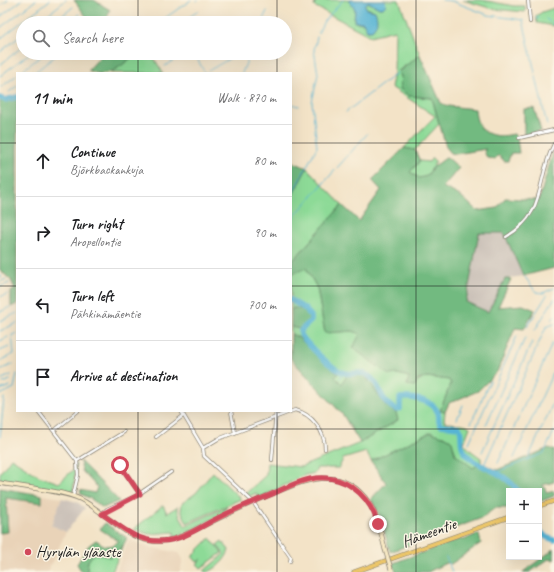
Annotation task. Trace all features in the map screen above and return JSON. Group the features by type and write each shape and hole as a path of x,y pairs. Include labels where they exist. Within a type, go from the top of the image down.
{"main road":[{"path":"542,505 554,501"},
{"name":"Hämeentie","path":"355,572 506,518"}],"street":[{"path":"528,0 530,22"},
{"path":"518,138 554,130"},
{"path":"506,237 522,226 533,212 554,144"},
{"path":"292,411 295,410 304,413 313,419 325,443 325,449"},
{"path":"39,412 77,461 78,475 73,496"},
{"path":"54,431 77,412"},
{"path":"181,412 203,448 204,456 253,502 291,558 290,562"},
{"path":"231,412 235,433"},
{"path":"272,460 276,412"},
{"path":"203,448 235,433 289,412"},
{"path":"156,436 183,416"},
{"path":"77,461 124,432"},
{"path":"120,465 140,494"},
{"path":"102,514 140,494 171,472"},
{"path":"0,483 73,496 80,499 134,536 162,542 179,538 253,502 308,479 328,478 346,483 355,488 370,504 376,518 391,570"}],"shaded area":[{"path":"479,233 504,233 523,276 505,279 488,312 466,302"},
{"name":"Hyrylän yläaste","path":"42,495 62,498 51,525 66,532 47,572 0,572 0,533 8,532 6,498 41,503"},
{"path":"62,498 77,502 85,508 66,532 51,525"},
{"path":"129,539 144,546 179,553 183,559 180,572 116,572"}],"green space":[{"path":"74,0 94,0 110,10 108,16 86,16"},
{"path":"316,0 348,0 355,9 354,19 356,22 364,23 368,31 373,10 365,8 366,3 371,3 383,8 385,0 399,0 420,55 398,71 401,76 400,89 409,96 432,98 439,124 415,150 404,148 435,116 391,87 394,73 395,30 370,36 314,6"},
{"path":"463,0 482,0 514,6 525,6 525,12 493,9"},
{"path":"554,8 554,26 537,23 536,16 542,12"},
{"path":"420,55 441,103 448,106 475,109 479,124 487,133 499,136 514,134 517,138 519,153 511,153 508,161 504,161 499,155 495,159 487,158 484,151 486,149 456,154 451,153 446,147 432,98 409,96 400,89 401,76 398,72"},
{"path":"97,60 128,60 115,70 109,72 93,72 88,70"},
{"path":"128,60 155,60 162,72 112,72"},
{"path":"16,99 16,304 11,307 11,292 15,289 11,280 0,270 0,100 5,102"},
{"path":"534,108 541,131 524,135 524,109"},
{"path":"404,148 415,150 420,161 410,172 419,178 427,176 432,168 447,157 459,168 443,187 462,197 477,211 497,208 505,198 539,200 554,149 554,268 523,276 504,233 479,233 466,302 488,312 505,279 511,279 498,307 523,305 535,310 524,329 515,328 497,372 478,391 449,403 445,412 440,411 451,383 449,380 427,377 418,379 415,386 407,385 409,377 398,374 389,375 353,348 360,334 353,331 325,333 317,288 306,268 292,274 292,262 342,205 359,221 381,190 372,180"},
{"path":"432,158 436,162 433,164 435,166 427,176 419,178 410,172 420,161 429,162"},
{"path":"292,161 307,168 292,196"},
{"path":"307,168 342,205 292,262 292,196"},
{"path":"306,268 317,288 325,333 353,331 361,334 389,375 398,374 409,377 407,385 427,377 449,380 451,383 440,411 445,412 444,421 464,424 470,427 464,443 470,450 481,458 481,463 473,468 468,465 458,458 450,439 431,432 371,461 366,452 343,459 339,468 317,468 315,473 305,475 259,498 256,493 250,496 246,493 266,475 267,463 301,467 360,443 398,420 396,413 385,405 365,375 342,384 335,377 338,373 299,338 292,334 292,327 300,329 310,318 309,315 294,308 292,309 292,274"},
{"path":"294,308 301,309 309,315 309,320 300,329 292,327 292,309"},
{"path":"292,334 299,338 338,374 335,377 342,384 347,375 360,373 365,375 385,405 396,413 398,420 360,443 343,415 292,360"},
{"path":"431,432 450,439 452,441 455,454 473,468 481,463 497,470 549,448 554,450 554,482 543,485 547,493 554,491 554,496 542,501 542,488 506,488 506,508 495,508 482,518 390,552 380,516 371,499 386,483 371,461"},
{"path":"11,458 39,476 59,483 74,469 74,465 76,464 73,492 15,483 0,479 0,473"},
{"path":"80,461 119,501 103,508 81,494 80,490 95,493 97,487 82,471"},
{"path":"213,472 241,499 187,523 181,510 182,503 196,493"},
{"path":"0,488 42,495 42,503 6,498 8,532 0,533"},
{"path":"163,505 167,513 178,506 178,511 185,526 227,507 222,514 176,537 174,532 149,534 134,529"},
{"path":"105,523 127,538 123,546 110,557 94,553 88,561 87,572 82,572 77,564 88,546 96,540 105,546 114,545 118,541 100,529"},
{"path":"477,534 479,535 481,543 451,564 446,563 428,572 396,572 393,563 460,539 464,540"},
{"path":"210,538 222,553 201,568 197,564 202,559 197,562 192,556"},
{"path":"222,541 229,550 228,554 216,567 205,572 204,571 224,554 217,545"},
{"path":"123,546 112,572 87,572 88,561 95,553 110,557"},
{"path":"554,549 554,560 550,558 530,572 523,572 539,560 542,560 542,558"}],"water":[{"path":"348,0 385,0 386,5 383,8 379,8 368,2 365,5 367,9 375,11 376,14 376,23 372,30 367,30 363,22 354,22 355,9"}],"waterway":[{"path":"0,6 8,0"},
{"path":"0,17 22,0"},
{"path":"0,28 36,0"},
{"path":"29,16 50,0"},
{"path":"46,16 66,0"},
{"path":"168,16 191,0"},
{"path":"318,33 324,21 343,0"},
{"path":"442,0 452,1 488,15 523,20 547,125"},
{"path":"62,16 73,7"},
{"path":"191,16 198,11"},
{"path":"264,16 267,11"},
{"path":"546,19 554,25"},
{"path":"0,39 16,27"},
{"path":"292,194 317,147 312,102 318,74 314,50 317,37"},
{"path":"0,52 16,39"},
{"path":"0,65 16,52"},
{"path":"0,76 21,60"},
{"path":"20,72 36,60"},
{"path":"35,72 50,60"},
{"path":"165,66 174,60"},
{"path":"198,60 204,72"},
{"path":"208,71 227,60"},
{"path":"242,72 247,60"},
{"path":"346,112 397,73"},
{"path":"1,87 16,76"},
{"path":"9,92 16,87"},
{"path":"0,98 5,100 16,97"},
{"path":"292,104 299,106"},
{"path":"292,219 367,134"},
{"path":"525,277 536,292 543,293 554,288"},
{"path":"0,282 6,279"},
{"path":"0,287 9,283"},
{"path":"0,297 7,294"},
{"path":"527,327 547,295"},
{"path":"535,330 554,299"},
{"path":"292,301 305,309 311,316 311,321 301,330 301,335 327,363 345,373 363,373 369,376 376,384 387,403 397,410 400,409 400,398 422,400 432,405 438,413 439,422 441,425 459,427 461,442 464,451 469,457 505,478 515,488"},
{"path":"0,312 10,307"},
{"path":"0,321 16,313"},
{"path":"552,320 554,316"},
{"path":"0,331 16,323"},
{"path":"484,465 546,327 554,324"},
{"path":"0,361 14,354 12,335 16,333"},
{"path":"469,443 517,336"},
{"path":"0,341 8,337"},
{"path":"486,425 525,338"},
{"path":"482,452 532,342"},
{"path":"498,463 552,344"},
{"path":"0,351 9,347"},
{"path":"0,370 13,364"},
{"path":"514,458 554,370"},
{"path":"340,378 343,373"},
{"path":"0,380 11,375"},
{"path":"0,395 14,388 16,379"},
{"path":"3,383 10,380"},
{"path":"471,423 490,381"},
{"path":"0,390 10,386"},
{"path":"0,437 4,398"},
{"path":"528,459 554,401"},
{"path":"457,419 463,405"},
{"path":"497,472 544,453 554,431"},
{"path":"542,533 546,537 554,540"},
{"path":"446,557 452,572"}],"place":[{"name":"Hyrylän yläaste","path":"28,552"}],"route":[{"path":"120,465 140,494 107,509 102,514 134,536 142,539 162,542 179,538 230,512 292,485 314,478 336,479 355,488 370,504 378,524"}]}
